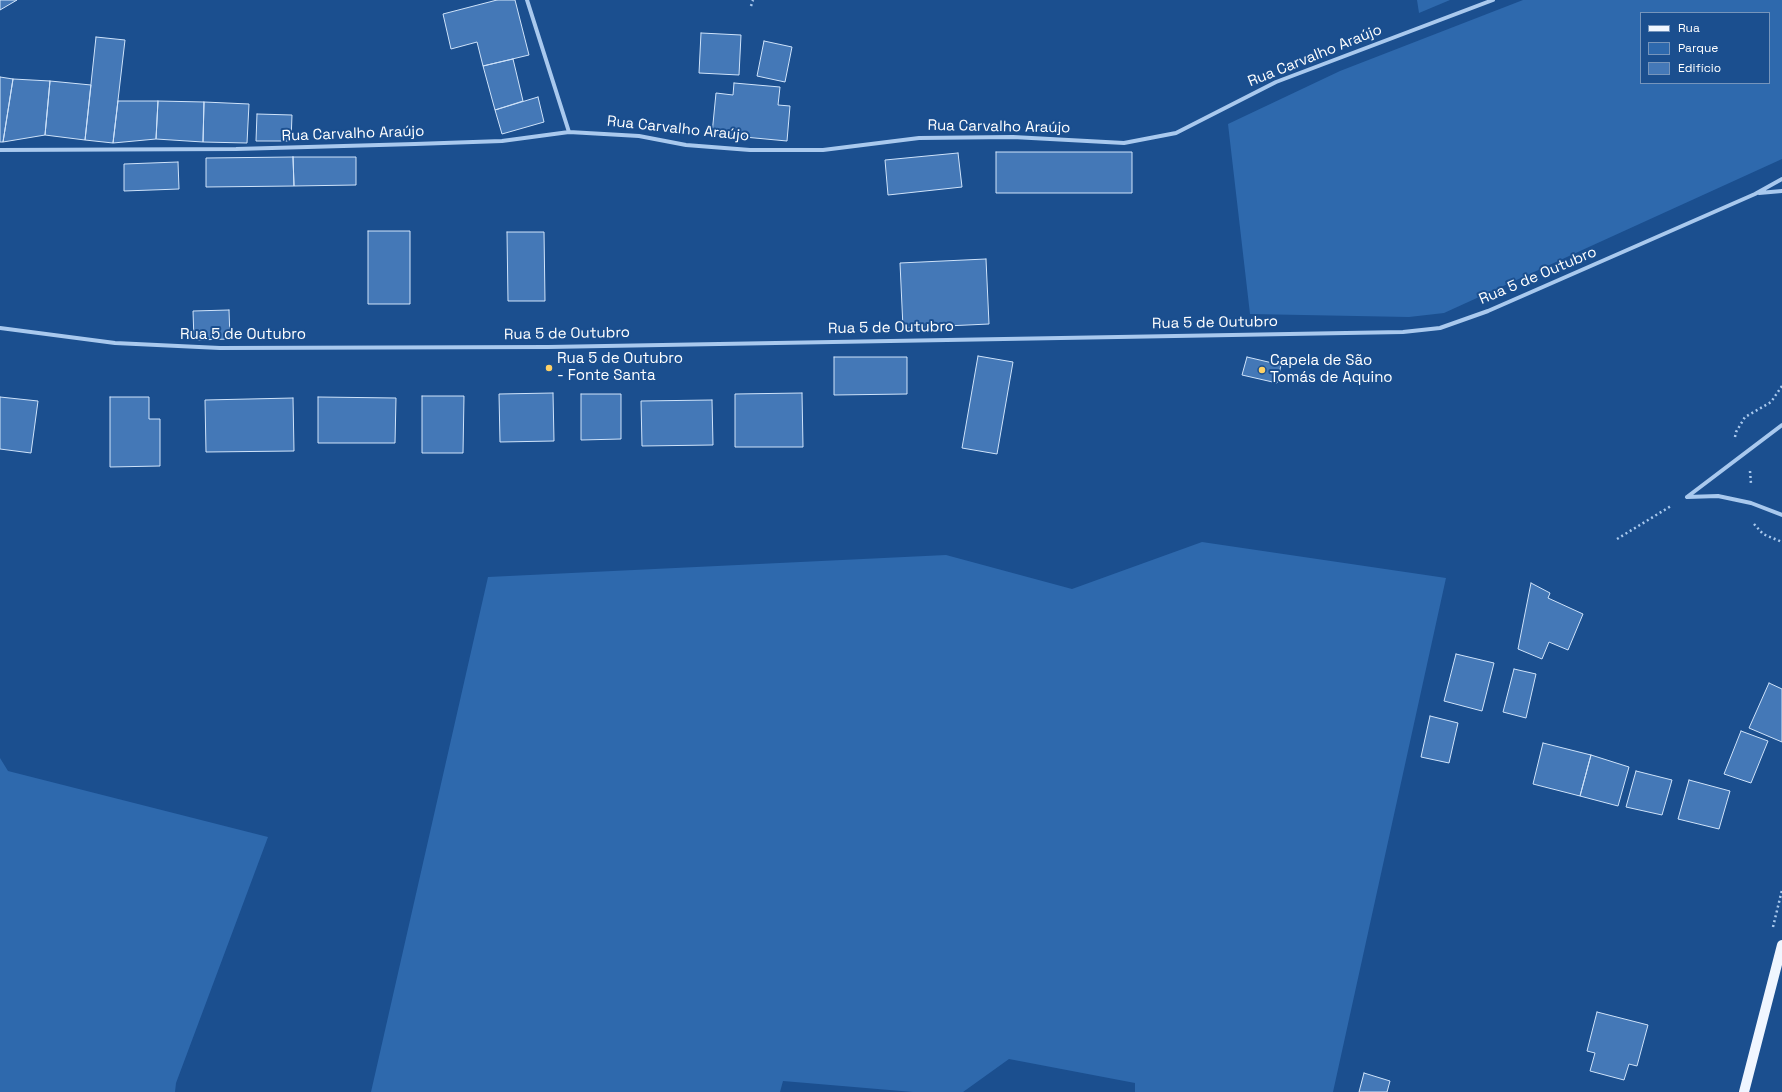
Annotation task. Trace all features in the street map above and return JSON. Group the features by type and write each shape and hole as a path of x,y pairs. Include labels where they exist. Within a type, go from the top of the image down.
{"main road":[{"path":"1744,1092 1782,945"}],"street":[{"path":"528,0 569,132"},
{"name":"Rua Carvalho Araújo","path":"0,150 236,149 414,144 502,141 569,132 639,136 686,145 750,150 823,150 919,138 1013,138 1124,143 1176,133 1276,82 1493,0"},
{"name":"Rua 5 de Outubro","path":"0,328 115,343 220,348 556,346 1403,332 1440,328 1488,311 1755,194 1782,179"},
{"name":"Rua 5 de Outubro","path":"1755,194 1782,191"},
{"path":"1687,497 1782,425"},
{"path":"1687,497 1718,496 1751,503 1782,515"}],"path":[{"path":"751,6 753,0"},
{"path":"1782,386 1771,402 1745,417 1736,432 1734,443 1749,468 1751,517 1757,529 1771,538 1782,542"},
{"path":"1617,539 1687,497"}],"green space":[{"path":"1417,0 1450,0 1419,13"},
{"path":"1523,0 1782,0 1782,159 1444,313 1409,317 1250,314 1228,124 1340,71"},
{"path":"1202,542 1446,578 1333,1092 1135,1092 1135,1083 1009,1059 963,1092 913,1092 783,1081 780,1092 371,1092 488,577 946,555 1072,589"},
{"path":"0,758 8,771 268,837 176,1083 175,1092 0,1092"}],"building":[{"path":"0,0 17,0 0,10"},
{"path":"497,0 515,0 529,55 483,66 477,42 451,49 443,14"},
{"path":"701,33 741,35 739,75 699,73"},
{"path":"96,37 125,40 113,143 85,140"},
{"path":"764,41 792,47 785,82 757,76"},
{"path":"513,59 523,101 495,110 483,66"},
{"path":"0,77 13,79 3,142 0,142"},
{"path":"13,79 50,81 45,135 3,142"},
{"path":"50,81 91,85 85,140 45,135"},
{"path":"734,83 780,87 778,105 790,106 787,141 712,134 716,93 733,95"},
{"path":"538,97 544,122 502,134 495,110"},
{"path":"118,101 158,101 156,139 113,143"},
{"path":"158,101 204,102 203,142 156,139"},
{"path":"204,102 249,104 247,143 203,142"},
{"path":"257,114 292,115 291,141 256,141"},
{"path":"996,152 1132,152 1132,193 996,193"},
{"path":"958,153 962,187 888,195 885,160"},
{"path":"293,157 294,186 206,187 206,158"},
{"path":"293,157 356,157 356,185 294,186"},
{"path":"178,162 179,189 124,191 124,164"},
{"path":"368,231 410,231 410,304 368,304"},
{"path":"507,232 544,232 545,301 508,301"},
{"path":"986,259 989,324 903,328 900,263"},
{"path":"229,310 230,339 194,340 193,311"},
{"path":"978,356 1013,362 997,454 962,448"},
{"path":"834,357 907,357 907,394 834,395"},
{"name":"Capela de São Tomás de Aquino","path":"1247,357 1281,365 1277,383 1242,375"},
{"path":"553,393 554,441 500,442 499,394"},
{"path":"802,393 803,447 735,447 735,394"},
{"path":"581,394 621,394 621,439 581,440"},
{"path":"422,396 464,396 463,453 422,453"},
{"path":"0,397 38,401 31,453 0,449"},
{"path":"110,397 149,397 149,419 160,419 160,466 110,467"},
{"path":"318,397 396,398 395,443 318,443"},
{"path":"293,398 294,451 206,452 205,400"},
{"path":"712,400 713,445 642,446 641,401"},
{"path":"1531,583 1550,593 1548,598 1583,614 1568,650 1549,642 1542,659 1518,649"},
{"path":"1456,654 1494,663 1482,711 1444,701"},
{"path":"1514,669 1536,674 1526,718 1503,712"},
{"path":"1769,683 1782,689 1782,742 1749,728"},
{"path":"1430,716 1458,723 1449,763 1421,757"},
{"path":"1741,731 1768,741 1751,783 1724,774"},
{"path":"1543,743 1591,755 1580,796 1533,784"},
{"path":"1591,755 1629,767 1618,806 1580,796"},
{"path":"1636,771 1672,780 1662,815 1626,807"},
{"path":"1689,780 1730,791 1719,829 1678,819"},
{"path":"1597,1012 1648,1025 1637,1066 1629,1064 1624,1080 1590,1071 1595,1053 1587,1051"},
{"path":"1364,1073 1390,1081 1387,1092 1359,1092"}],"place":[{"name":"Rua 5 de Outubro - Fonte Santa","path":"549,368"},
{"name":"Capela de São Tomás de Aquino","path":"1262,370"}]}
